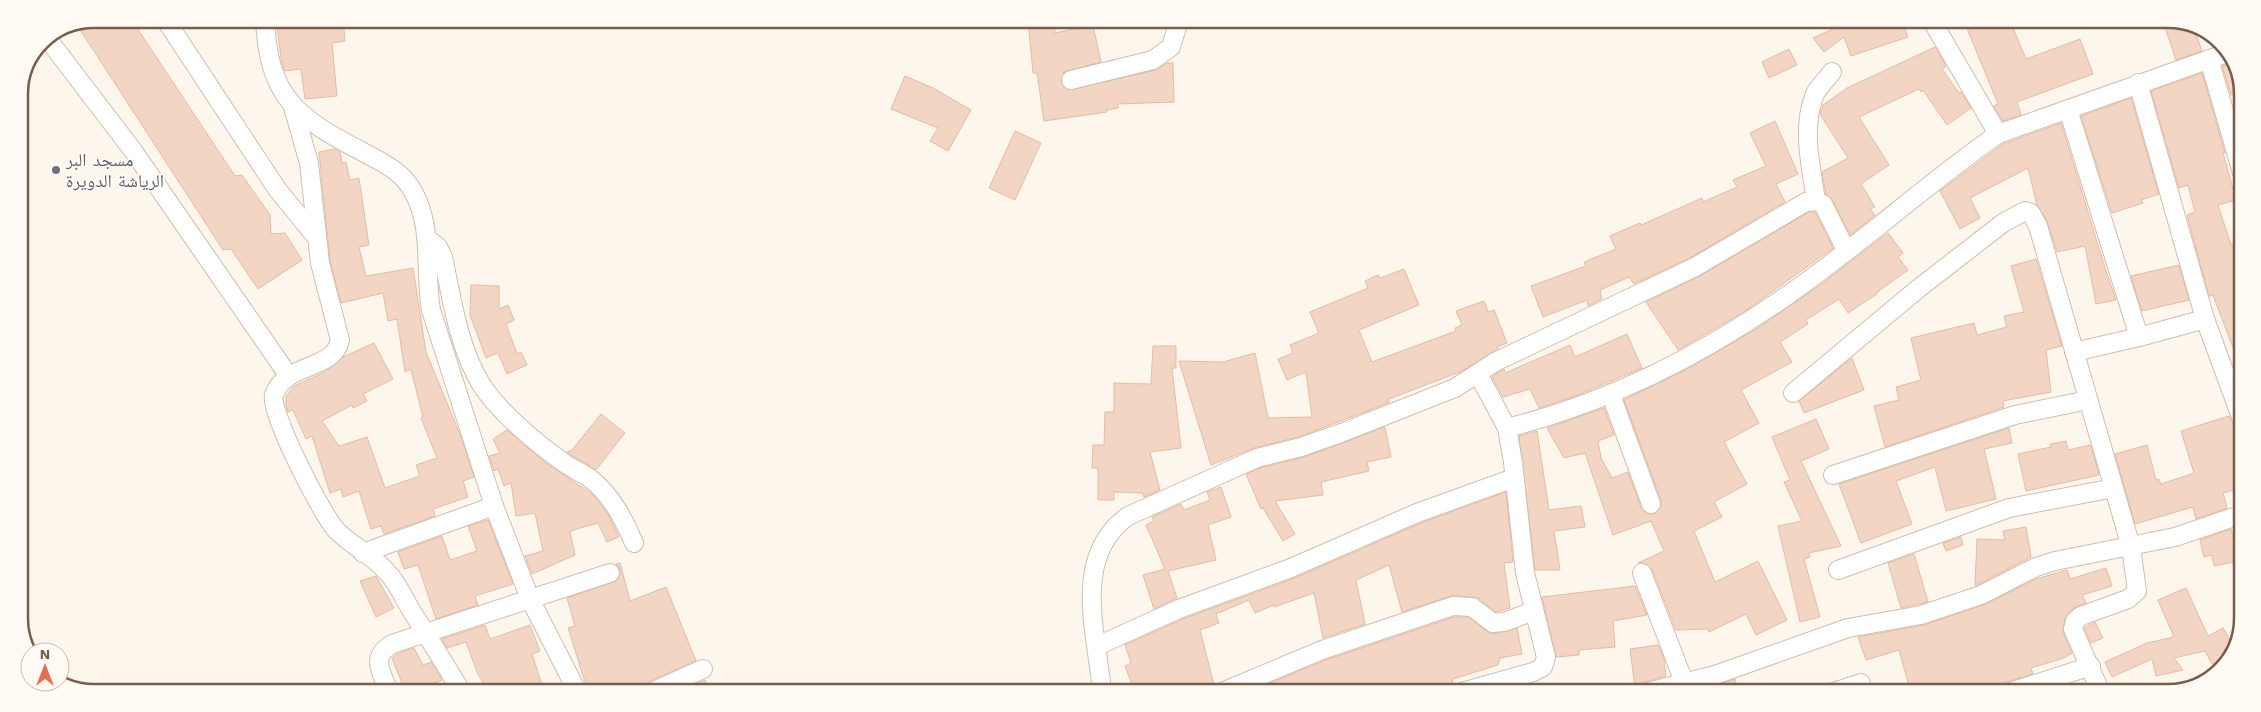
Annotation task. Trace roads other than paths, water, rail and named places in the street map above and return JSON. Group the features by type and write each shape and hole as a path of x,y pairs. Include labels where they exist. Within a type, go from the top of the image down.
{"street":[{"path":"171,28 277,189 317,239"},
{"path":"266,28 270,67 277,84 293,107 319,127 399,173 411,187 418,201 428,239 427,284 431,310 494,506 530,599 573,684"},
{"path":"1071,80 1153,60 1171,47 1177,28"},
{"path":"1936,28 1998,134"},
{"path":"52,43 134,152 288,374"},
{"path":"1507,428 1554,416 1611,395 1665,371 1711,345 1786,296 1998,134 2221,55"},
{"path":"2209,59 2233,142"},
{"path":"1816,201 1808,141 1809,115 1816,92 1832,72"},
{"path":"2138,84 2205,319 2234,397"},
{"path":"293,107 309,163 317,239 327,289 339,330 338,350 332,356 288,374 274,396 277,416 324,514 337,531 387,571 457,684"},
{"path":"2068,109 2139,337"},
{"path":"1101,684 1091,605 1098,552 1104,539 1115,526 1128,516 1257,458 1301,447 1341,433 1455,388 1495,362 1695,267 1799,205 1816,201 1823,204 1846,250"},
{"path":"1793,392 1919,288 2004,223 2025,211 2031,213 2038,226 2136,570 2137,592 2128,599 2081,616 2075,621 2073,629 2098,684"},
{"path":"428,239 438,247 443,257 456,320 466,351 481,384 499,406 546,449 593,481 613,502 625,521 634,543"},
{"path":"2074,352 2205,319"},
{"path":"1478,374 1507,428 1525,573 1546,652 1543,666 1532,672 1492,684"},
{"path":"1611,395 1651,504"},
{"path":"1834,475 2015,415 2088,400"},
{"path":"1097,646 1180,610 1291,568 1417,512 1514,478"},
{"path":"1838,570 2009,508 2114,488"},
{"path":"363,553 494,506"},
{"path":"1677,684 1715,675 1755,662 1848,628 1921,615 1981,595 2036,567 2175,537 2234,517"},
{"path":"386,684 379,668 378,658 382,650 392,644 610,573"},
{"path":"1642,573 1684,682"},
{"path":"1241,684 1322,650 1452,606 1472,606 1493,623 1504,622 1534,611"},
{"path":"2035,684 2091,666"},
{"path":"670,684 703,669"}],"place":[{"name":"مسجد البر الرياشة الدويرة","path":"56,170"}]}
